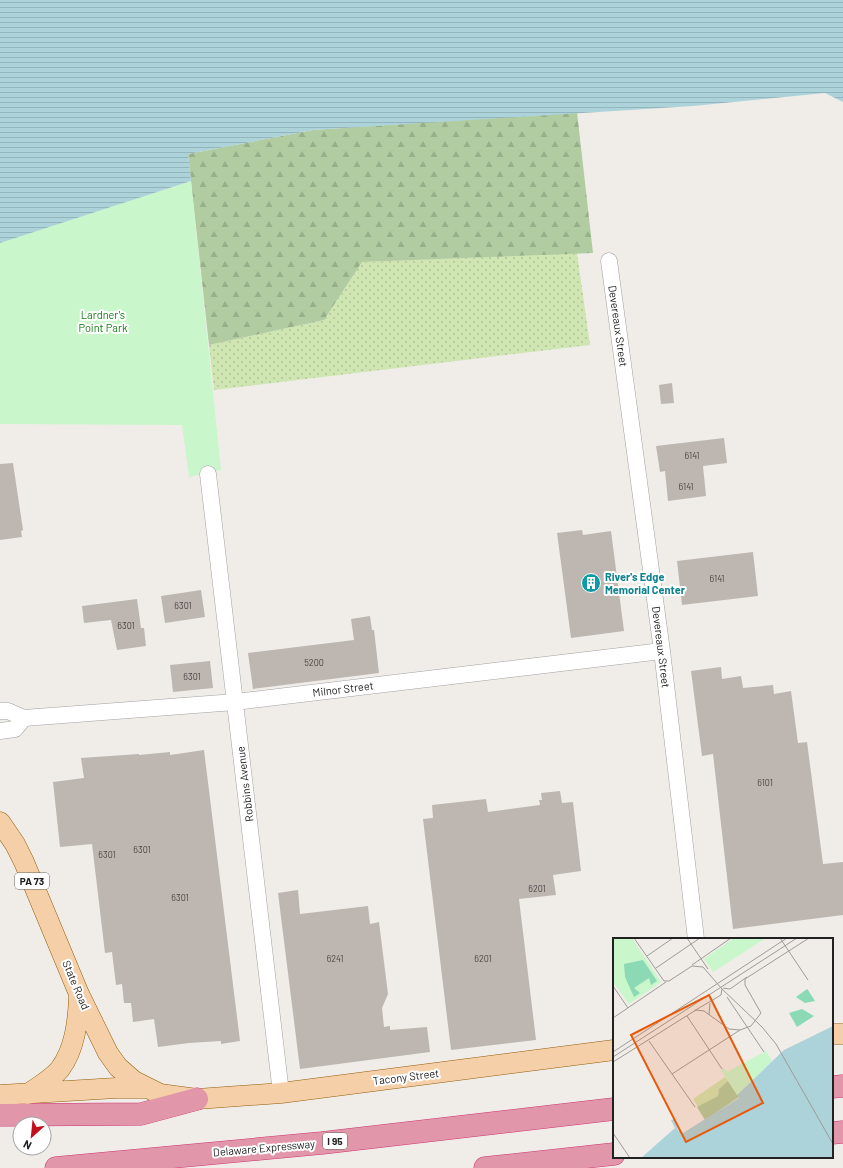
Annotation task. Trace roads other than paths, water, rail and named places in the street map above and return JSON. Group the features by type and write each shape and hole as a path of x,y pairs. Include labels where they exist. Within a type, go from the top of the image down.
{"highway":[{"path":"833,1087 843,1086"},
{"path":"0,1115 141,1114 197,1099"},
{"name":"Delaware Expressway","path":"56,1168 322,1143 613,1110"},
{"path":"833,1133 843,1132"},
{"path":"485,1168 613,1154"}],"main road":[{"name":"State Road","path":"0,822 15,844 24,862 79,994 108,1053 126,1075 146,1088 173,1097 197,1099"},
{"name":"PA 73","path":"28,1094 53,1076 67,1057 78,1020 79,994"},
{"name":"Tacony Street","path":"197,1099 281,1093 613,1050"},
{"path":"0,1095 116,1088 146,1088"}],"street":[{"name":"Devereaux Street","path":"609,261 662,651 696,938"},
{"name":"Robbins Avenue","path":"208,474 281,1093"},
{"name":"Milnor Street","path":"0,711 8,711 24,718 235,702 662,651"},
{"path":"0,731 15,728 24,718"}],"water":[{"path":"0,0 843,0 843,102 825,93 693,106 313,130 188,154 191,181 0,243"}],"place":[{"name":"River's Edge Memorial Center","path":"591,583"}],"park label":[{"name":"Lardner's Point Park","path":"103,321"}]}
